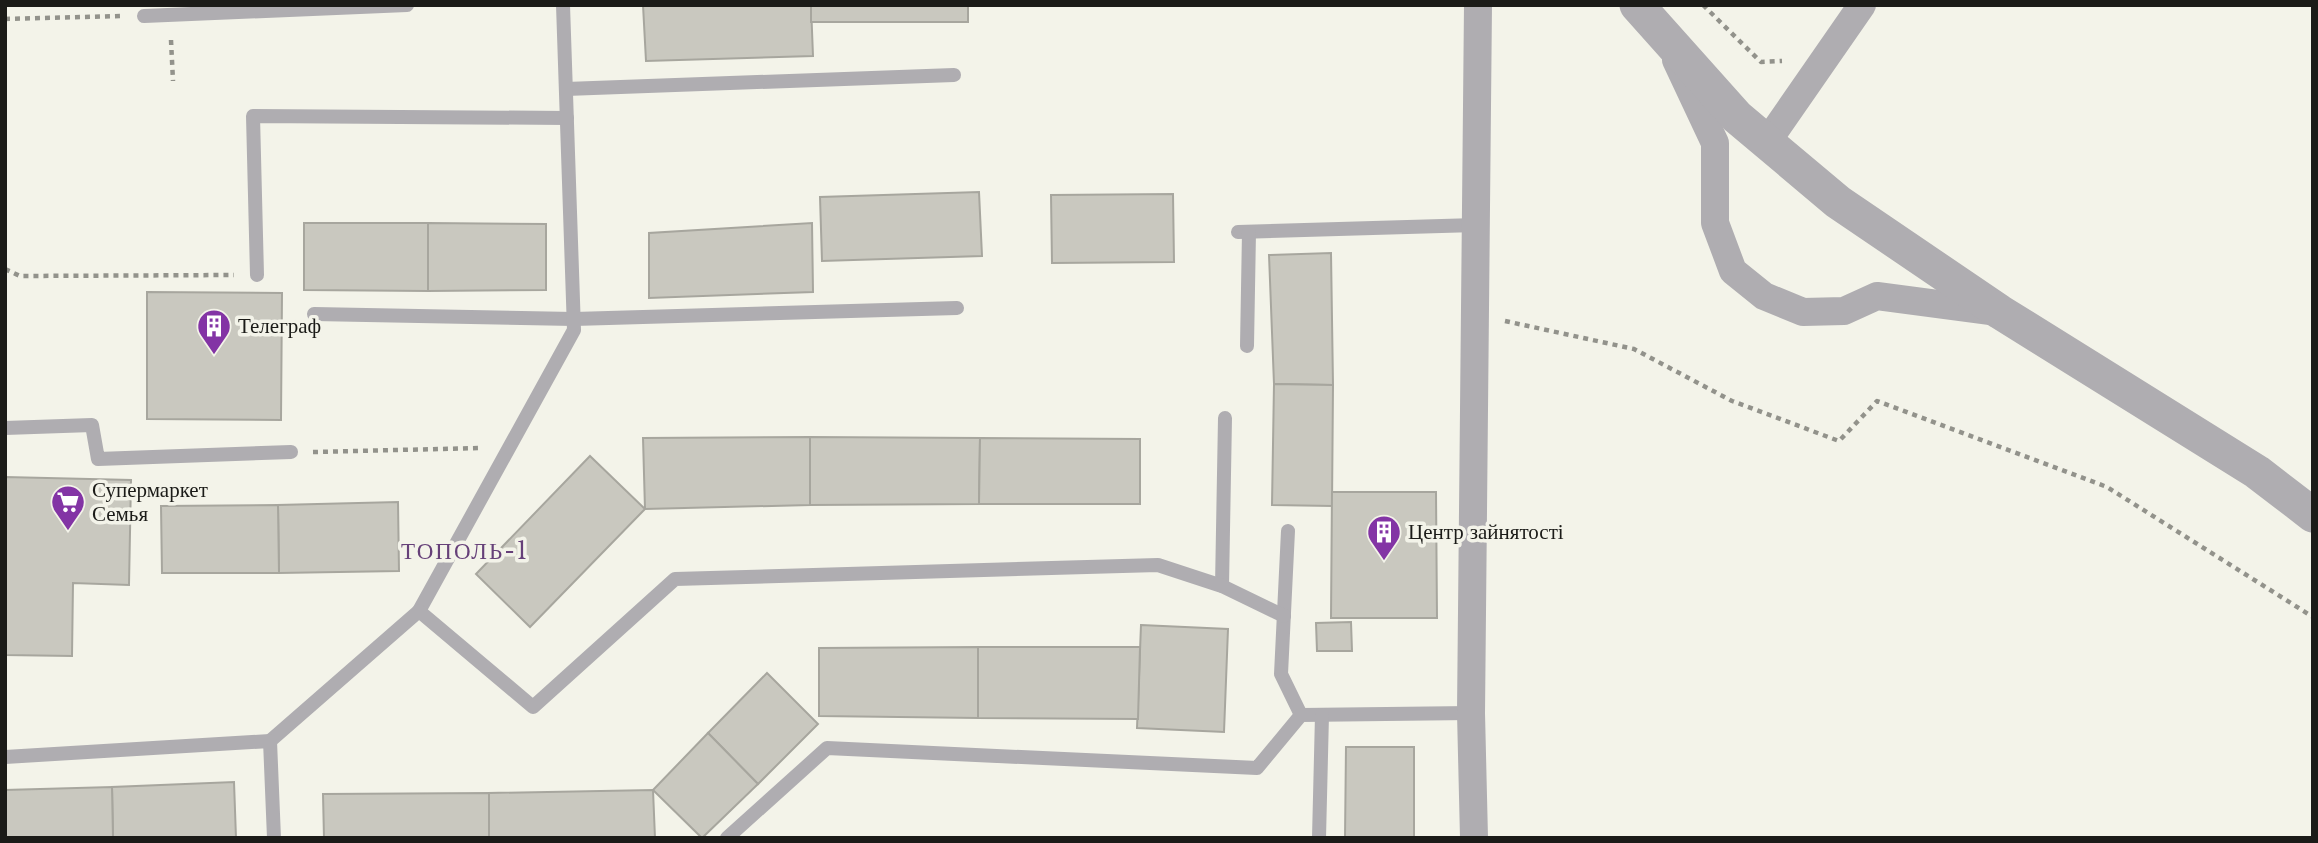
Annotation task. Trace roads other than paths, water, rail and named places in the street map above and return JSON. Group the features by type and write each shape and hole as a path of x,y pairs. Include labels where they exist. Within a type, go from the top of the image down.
{"street":[{"path":"1474,838 1471,713 1478,5"},
{"path":"1637,5 1737,117 1839,201 2000,312 2257,472 2313,515"},
{"path":"1767,142 1862,5"},
{"path":"1668,41 1715,143 1715,223 1733,271 1764,296 1803,312 1844,311 1877,296 2000,312"}],"lane":[{"path":"144,16 407,5"},
{"path":"5,757 270,741 419,611 574,330 563,5"},
{"path":"566,89 954,75"},
{"path":"257,275 253,116 567,118"},
{"path":"1247,346 1244,232 1476,225"},
{"path":"314,314 574,319 957,308"},
{"path":"1222,586 1225,418"},
{"path":"5,428 92,425 98,459 291,452"},
{"path":"1288,531 1282,674 1301,715"},
{"path":"419,611 533,707 676,579 1158,565 1222,586 1284,616"},
{"path":"1301,715 1471,713"},
{"path":"727,838 827,748 1257,768 1301,715"},
{"path":"1319,838 1322,715"},
{"path":"270,741 274,838"}],"place":[{"name":"Телеграф","path":"214,356"},
{"name":"Супермаркет Семья","path":"68,532"},
{"name":"Центр зайнятості","path":"1384,562"}],"district":[{"name":"ТОПОЛЬ-1","path":"465,551"}]}
